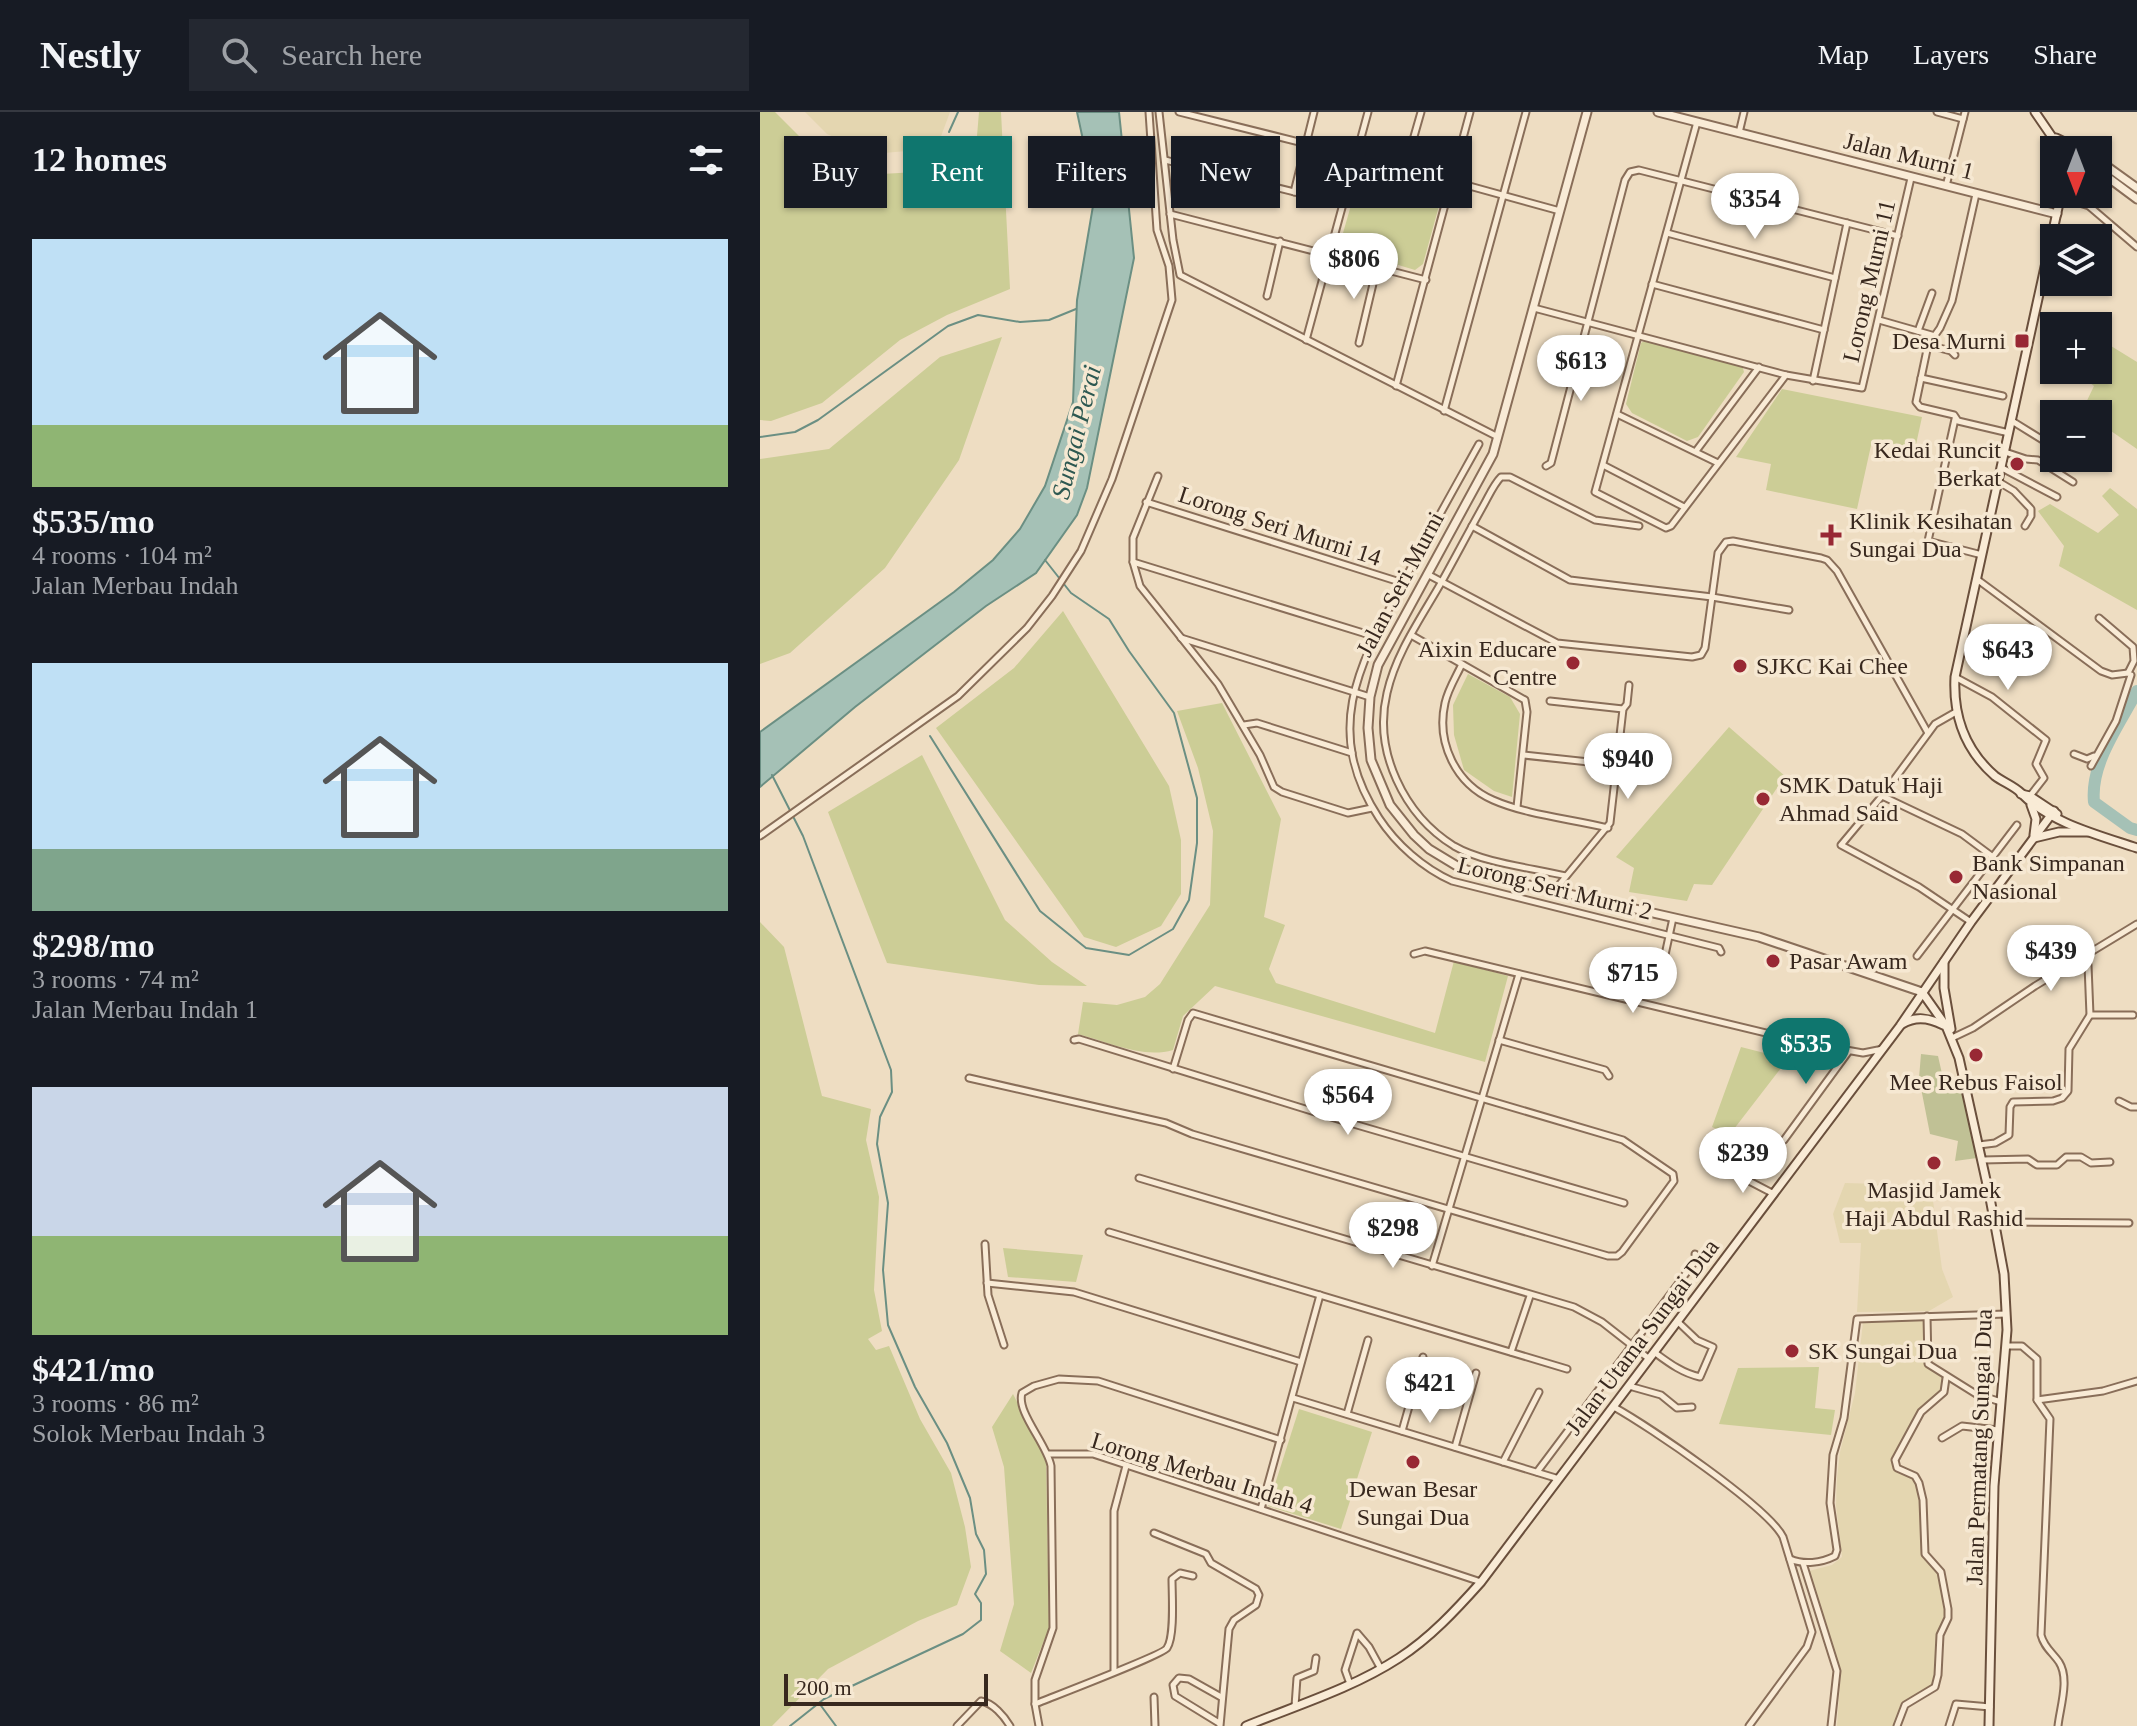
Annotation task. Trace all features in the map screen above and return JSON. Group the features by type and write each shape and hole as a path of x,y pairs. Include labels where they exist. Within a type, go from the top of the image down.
{"main road":[{"name":"Jalan Seri Murni","path":"1587,112 1498,437 1486,467 1378,665 1370,697 1368,728 1374,768 1390,805 1414,835 1457,866 1783,944 1922,992"},
{"path":"2035,112 2053,136"},
{"name":"Jalan Murni 1","path":"1663,113 2057,214"},
{"path":"2112,170 2137,188"},
{"path":"2112,180 2137,199"},
{"path":"2058,208 1955,677 1956,712 1965,738 1976,756 1999,779 2052,814 2090,832 2137,848"},
{"path":"2030,800 2036,819 2034,838 2059,832 2090,832"},
{"name":"Jalan Utama Sungai Dua","path":"1246,1726 1264,1722 1381,1669 1420,1643 1481,1582 1869,1068 1971,922 2052,814"},
{"path":"1944,960 1944,988 1952,1038"},
{"name":"Jalan Permatang Sungai Dua","path":"1922,992 1952,1038 1979,1145 2004,1274 2007,1346 1994,1486 1989,1726"},
{"path":"1900,1026 1920,1019 1935,1020 1946,1026"}],"street":[{"path":"760,836 958,696 1027,628 1081,551 1112,479 1172,300 1169,266 1157,230 1149,112"},
{"path":"1159,112 1180,275 1498,437"},
{"path":"1179,112 1296,141"},
{"path":"1309,136 1314,112"},
{"path":"1362,136 1368,112"},
{"path":"1414,136 1421,112"},
{"path":"1464,136 1470,112"},
{"path":"1444,411 1526,112"},
{"path":"1739,133 1744,112"},
{"path":"1937,112 1964,115 1946,187"},
{"path":"1697,122 1595,492 1666,528 1671,526 1786,375"},
{"path":"1165,160 1294,192 1296,185"},
{"path":"1546,466 1551,463 1625,180 1630,172 1639,170 1898,236"},
{"name":"Lorong Murni 11","path":"1813,381 1858,389 1864,385 1911,178"},
{"path":"1472,186 1560,211"},
{"path":"1976,194 1952,301 1928,345 1917,405 1956,417 1958,421 2009,433"},
{"path":"1306,340 1342,208"},
{"path":"1396,386 1445,208"},
{"path":"2091,208 2137,247"},
{"path":"1170,214 1426,280"},
{"path":"1534,308 1813,381 1847,223"},
{"path":"1667,233 1835,278"},
{"path":"1267,296 1280,241"},
{"path":"1359,343 1377,267"},
{"path":"1652,284 1824,330"},
{"path":"1918,331 1932,293"},
{"path":"1879,320 1935,336"},
{"path":"1928,345 1955,355"},
{"path":"1696,451 1759,367"},
{"path":"1921,378 2003,396"},
{"path":"1617,414 1718,463"},
{"path":"1956,417 1928,541 1983,555"},
{"path":"2012,421 2040,438"},
{"name":"Lorong Seri Murni 2","path":"1479,444 1373,637 1353,692 1352,753 1372,808 1385,827 1418,860 1452,881 1719,948 1721,952"},
{"path":"2005,452 2038,460 2073,482"},
{"path":"1603,465 1684,507"},
{"path":"2002,468 2057,497"},
{"path":"1158,476 1133,538 1133,562 1144,593 1218,684 1244,725 1274,787 1348,813 1372,808"},
{"path":"1566,876 1483,857 1456,847 1418,815 1397,784 1391,766 1386,741 1386,694 1396,664 1411,635 1498,480 1510,477 1595,520 1639,526"},
{"path":"1999,482 2014,491 2031,509 2025,526"},
{"name":"Lorong Seri Murni 14","path":"1146,502 1403,583"},
{"path":"1472,526 1570,580 1712,597 1789,610"},
{"path":"1427,574 1557,643 1692,657 1701,655 1707,637 1718,553 1722,545 1729,541 1827,560 1837,571 1928,733"},
{"path":"1133,562 1373,637"},
{"path":"1978,580 2101,671 2132,676"},
{"path":"2091,766 2116,721 2134,661 2133,647 2099,618"},
{"path":"1411,635 1525,700 1527,712 1517,807"},
{"path":"1180,637 1370,697"},
{"path":"1462,664 1449,690 1443,713 1448,752 1459,774 1477,791 1494,801 1608,828"},
{"path":"1955,677 1992,697 2046,740 2036,764 2044,778 2030,800"},
{"path":"1554,891 1608,828 1623,709 1627,704 1629,685"},
{"path":"1550,701 1623,709"},
{"path":"1956,712 1945,716 1928,733 1841,845 1919,887 1971,922"},
{"path":"1244,725 1257,723 1352,753"},
{"path":"2074,754 2087,759 2095,755"},
{"path":"1523,755 1617,765"},
{"path":"1882,796 1962,834 1993,857"},
{"path":"1917,956 2017,825"},
{"path":"1663,964 1673,918"},
{"path":"1952,1038 1973,1028 2021,994 2137,924"},
{"path":"1414,954 1425,951 1851,1052 1863,1058 1869,1068"},
{"path":"1979,1145 1995,1143 2009,1135 2013,1102 2053,1101 2068,1091 2069,1049 2090,1015 2088,965 2084,957"},
{"path":"1432,1266 1519,974"},
{"path":"969,1078 1153,1119 1177,1129 1608,1256 1617,1256 1674,1181 1673,1174 1623,1140 1193,1013 1173,1069"},
{"path":"2090,1015 2133,1015"},
{"path":"1074,1040 1624,1203"},
{"path":"1499,1040 1605,1070 1609,1076"},
{"path":"1784,1140 1851,1052 1883,1049"},
{"path":"2119,1101 2137,1107"},
{"path":"1982,1160 2028,1159 2037,1165 2057,1165 2066,1157 2081,1157 2091,1163 2110,1162"},
{"path":"1726,1169 1774,1194"},
{"path":"1139,1178 1585,1312 1632,1346 1675,1369 1700,1377 1713,1347 1697,1340 1677,1321"},
{"path":"1995,1222 2129,1223"},
{"path":"1109,1232 1567,1369"},
{"path":"985,1244 988,1295 1004,1345"},
{"path":"1537,1472 1696,1260 1695,1254"},
{"path":"987,1283 1074,1292 1301,1362"},
{"path":"1261,1509 1320,1295"},
{"path":"1511,1352 1530,1295"},
{"path":"1790,1559 1803,1563 1828,1560 1835,1556 1837,1550 1830,1503 1833,1455 1844,1418 1857,1319 2006,1314"},
{"path":"1927,1316 1926,1361 1946,1378 1976,1394 2001,1402"},
{"path":"1347,1414 1368,1340"},
{"path":"2007,1346 2022,1346 2037,1359 2037,1400 2050,1419 2041,1635 2043,1643 2063,1671 2058,1726"},
{"path":"1402,1431 1423,1357"},
{"path":"1455,1447 1476,1373"},
{"path":"1897,1726 1905,1705 1935,1687 1940,1635 1948,1618 1948,1609 1941,1572 1925,1554 1923,1500 1919,1483 1915,1476 1897,1468 1895,1460 1921,1412 1944,1392 1946,1378"},
{"path":"1039,1726 1035,1680 1053,1628 1051,1466 1048,1454 1021,1405 1020,1397 1026,1389 1059,1379 1098,1381 1281,1440"},
{"path":"2037,1400 2103,1391 2137,1381"},
{"path":"1629,1386 1661,1395 1677,1408 1692,1407"},
{"path":"1503,1462 1539,1392"},
{"path":"1293,1398 1559,1479"},
{"path":"1614,1407 1666,1441 1771,1521 1783,1537 1810,1619 1811,1639 1749,1726"},
{"path":"1942,1438 1962,1426 1998,1430"},
{"name":"Lorong Merbau Indah 4","path":"1048,1454 1093,1454 1481,1582"},
{"path":"1114,1671 1114,1511 1126,1466"},
{"path":"1154,1533 1206,1554 1211,1563 1256,1589 1259,1595 1256,1605 1234,1620 1229,1629 1220,1725"},
{"path":"1803,1563 1837,1671 1831,1726"},
{"path":"1035,1704 1166,1650 1171,1639 1172,1579 1180,1573 1193,1576"},
{"path":"1350,1684 1345,1670 1357,1633 1381,1669"},
{"path":"1295,1706 1297,1678 1314,1671 1316,1658"},
{"path":"1220,1725 1175,1696 1173,1685 1179,1678 1189,1679 1221,1697"},
{"path":"1154,1697 1155,1726"},
{"path":"957,1726 981,1701 987,1702 1005,1717 1010,1726"},
{"path":"1949,1726 1956,1704 1990,1707"}],"shaded area":[{"path":"805,112 950,112 941,136 903,136 903,151 887,153 887,136 827,134"},
{"path":"1845,1183 1916,1185 1932,1193 1942,1269 1953,1297 1929,1311 1857,1312 1861,1243 1840,1243 1833,1214"},
{"path":"1926,1320 1924,1358 1926,1366 1943,1378 1942,1391 1919,1411 1893,1459 1893,1467 1915,1479 1921,1501 1923,1552 1939,1575 1946,1607 1937,1676 1934,1688 1904,1705 1896,1726 1837,1726 1841,1671 1809,1571 1832,1565 1842,1557 1836,1505 1837,1478 1840,1452 1855,1393 1863,1322"}],"green space":[{"path":"760,112 775,112 799,136 784,136 784,208 887,208 887,174 903,173 903,208 1006,208 1010,289 947,315 900,340 822,403 771,421 760,420"},
{"path":"979,112 1001,112 1002,136 977,136"},
{"path":"1350,208 1438,208 1423,264 1415,270 1345,249 1341,240"},
{"path":"1002,337 959,460 885,568 790,653 760,664 760,459 829,449 940,357"},
{"path":"1648,339 1742,365 1744,372 1698,437 1687,441 1632,413 1626,404 1641,343"},
{"path":"2112,347 2137,362 2137,449 2112,432 2112,400 2087,400 2094,386 2092,384 2112,384"},
{"path":"1782,389 1922,417 1915,449 1872,441 1857,509 1766,490 1771,464 1736,457"},
{"path":"2110,488 2137,509 2137,610 2059,566 2064,546 2038,511 2050,504 2098,533 2119,515 2102,496"},
{"path":"1063,611 1169,786 1181,840 1181,894 1161,926 1116,947 1084,937 936,728 1014,668"},
{"path":"1468,674 1510,697 1520,714 1512,797 1494,791 1464,770 1454,735 1453,705"},
{"path":"1222,703 1281,819 1264,917 1285,925 1269,969 1276,983 1435,1033 1454,961 1508,976 1485,1062 1215,986 1183,1016 1173,1050 1138,1051 1078,1034 1083,1002 1117,1005 1145,997 1160,984 1210,905 1213,831 1198,768 1177,711"},
{"path":"1729,727 1785,776 1712,885 1694,884 1687,901 1629,892 1634,868 1616,857"},
{"path":"922,755 1005,920 1052,962 1087,986 1039,985 887,963 828,812"},
{"path":"760,922 784,947 822,1096 871,1109 866,1140 879,1197 874,1290 882,1331 868,1339 876,1350 889,1346 920,1419 951,1473 965,1527 971,1567 957,1605 918,1621 828,1669 772,1726 760,1726"},
{"path":"1741,1047 1788,1059 1717,1151 1721,1131 1712,1127"},
{"path":"1921,1054 1938,1056 1945,1087 1960,1085 1977,1158 1955,1161 1958,1141 1930,1134 1919,1078"},
{"path":"1003,1248 1083,1255 1076,1282 1008,1277"},
{"path":"1819,1367 1815,1408 1835,1410 1831,1435 1719,1424 1738,1368"},
{"path":"1013,1394 1046,1459 1049,1628 1031,1673 1000,1651 1014,1604 1004,1467 992,1427"},
{"path":"1299,1409 1372,1432 1341,1529 1268,1506"}],"water":[{"path":"1077,112 1119,112 1121,136 1082,136"},
{"name":"Sungai Perai","path":"1093,208 1129,208 1134,258 1087,488 1077,515 1036,573 986,606 855,707 760,787 760,732 954,592 993,560 1020,529 1045,486 1073,402 1077,300"}],"waterway":[{"path":"949,132 958,112"},
{"path":"760,437 795,432 818,420 948,326 978,315 1020,322 1049,320 1076,309"},
{"path":"930,736 1040,911 1086,948 1129,955 1173,929 1189,900 1197,843 1197,798 1174,713 1109,619 1071,593 1045,560"},
{"path":"2137,691 2101,758 2094,787 2094,802 2137,830"},
{"path":"772,775 803,836 891,1070 892,1092 880,1117 877,1144 888,1203 883,1270 888,1325 915,1387 947,1443 970,1498 976,1534 984,1550 986,1574 975,1594 981,1603 981,1620 963,1634 824,1699 790,1726"},
{"path":"819,1703 836,1726"}],"place":[{"name":"Desa Murni","path":"2022,341"},
{"name":"Kedai Runcit Berkat","path":"2017,464"},
{"name":"Klinik Kesihatan Sungai Dua","path":"1831,535"},
{"name":"Aixin Educare Centre","path":"1573,663"},
{"name":"SJKC Kai Chee","path":"1740,666"},
{"name":"SMK Datuk Haji Ahmad Said","path":"1763,799"},
{"name":"Bank Simpanan Nasional","path":"1956,877"},
{"name":"Pasar Awam","path":"1773,961"},
{"name":"Mee Rebus Faisol","path":"1976,1055"},
{"name":"Masjid Jamek Haji Abdul Rashid","path":"1934,1163"},
{"name":"SK Sungai Dua","path":"1792,1351"},
{"name":"Dewan Besar Sungai Dua","path":"1413,1462"}]}
